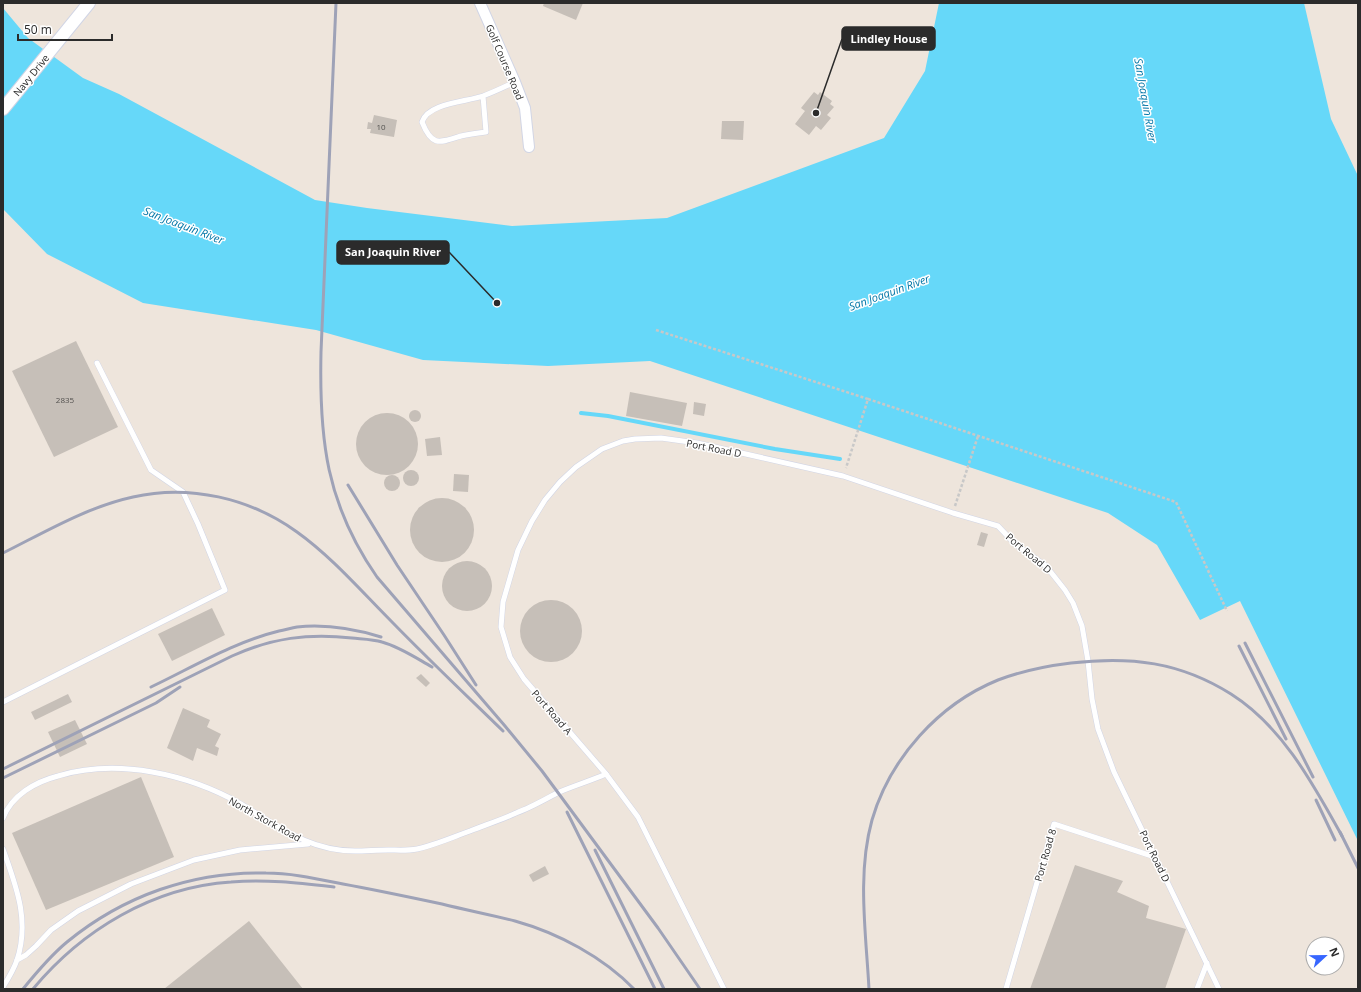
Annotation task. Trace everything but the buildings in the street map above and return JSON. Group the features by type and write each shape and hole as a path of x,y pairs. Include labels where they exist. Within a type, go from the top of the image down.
{"street":[{"name":"Navy Drive","path":"3,109 90,3"},
{"name":"Golf Course Road","path":"480,3 525,108 529,147"}],"lane":[{"path":"483,96 486,132 471,134 440,142 435,141 425,130 422,122 423,118 435,108 483,96 515,82"},
{"path":"3,702 225,590 183,492 151,470 97,363"},
{"name":"Port Road D","path":"615,444 635,439 648,438 697,443 843,476 953,513 998,526 1015,544 1046,566 1065,590 1073,603 1084,637 1092,699 1098,729 1114,772 1220,989"},
{"name":"Port Road A","path":"615,444 602,449 576,467 560,482 545,500 532,521 518,550 503,602 501,627 506,646 516,668 606,774 638,817 724,989"},
{"name":"North Stork Road","path":"3,818 7,809 18,796 31,787 50,778 93,768 120,768 144,771 171,777 218,793 302,840 323,847 353,851 417,849 518,813 559,793 606,774"},
{"name":"Port Road 8","path":"1006,989 1054,824 1155,857"},
{"path":"17,960 26,955 51,930 78,911 138,881 194,860 240,850 312,843"},
{"path":"3,848 22,906 23,923 17,960 3,987"},
{"path":"1197,989 1207,963"}],"path":[{"path":"656,330 1176,502 1227,611"},
{"path":"843,476 868,400"},
{"path":"953,513 978,436"}],"water":[{"path":"939,3 1304,3 1331,119 1358,176 1358,841 1240,601 1200,620 1157,545 1108,513 650,361 548,366 423,360 316,330 143,303 47,254 3,209 3,8 28,38 83,78 119,94 315,200 512,226 667,218 884,138 925,71"}],"waterway":[{"path":"581,413 608,416 775,449 840,459"}],"railway":[{"path":"336,3 321,352 324,442 336,497 346,523 360,550 377,577 542,771 658,928 700,989"},
{"path":"348,485 397,565 476,685"},
{"path":"3,553 50,529 99,507 116,501 154,493 197,493 218,497 259,510 279,520 322,552 503,731"},
{"path":"151,687 230,648 262,636 292,628 308,626 329,627 381,637"},
{"path":"3,769 232,656 276,641 290,638 320,636 375,640 408,653 432,667"},
{"path":"1245,643 1313,777"},
{"path":"1239,646 1286,739"},
{"path":"869,989 864,904 865,861 867,840 880,797 891,775 904,755 937,718 976,690 1016,674 1062,664 1114,660 1135,661 1174,668 1212,683 1250,707 1281,740 1308,777 1342,836"},
{"path":"3,778 156,703 180,687"},
{"path":"1316,800 1335,840"},
{"path":"567,812 655,989"},
{"path":"1340,832 1358,868"},
{"path":"595,850 664,989"},
{"path":"23,989 49,959 67,942 111,912 135,899 186,882 212,876 266,873 305,877 380,891 442,904 531,926 563,939 594,957 622,977 634,989"},
{"path":"33,989 52,968 74,948 121,915 147,902 202,886 231,882 282,882 334,887"}],"place":[{"name":"Lindley House","path":"816,113"},
{"name":"San Joaquin River","path":"497,303"}]}
